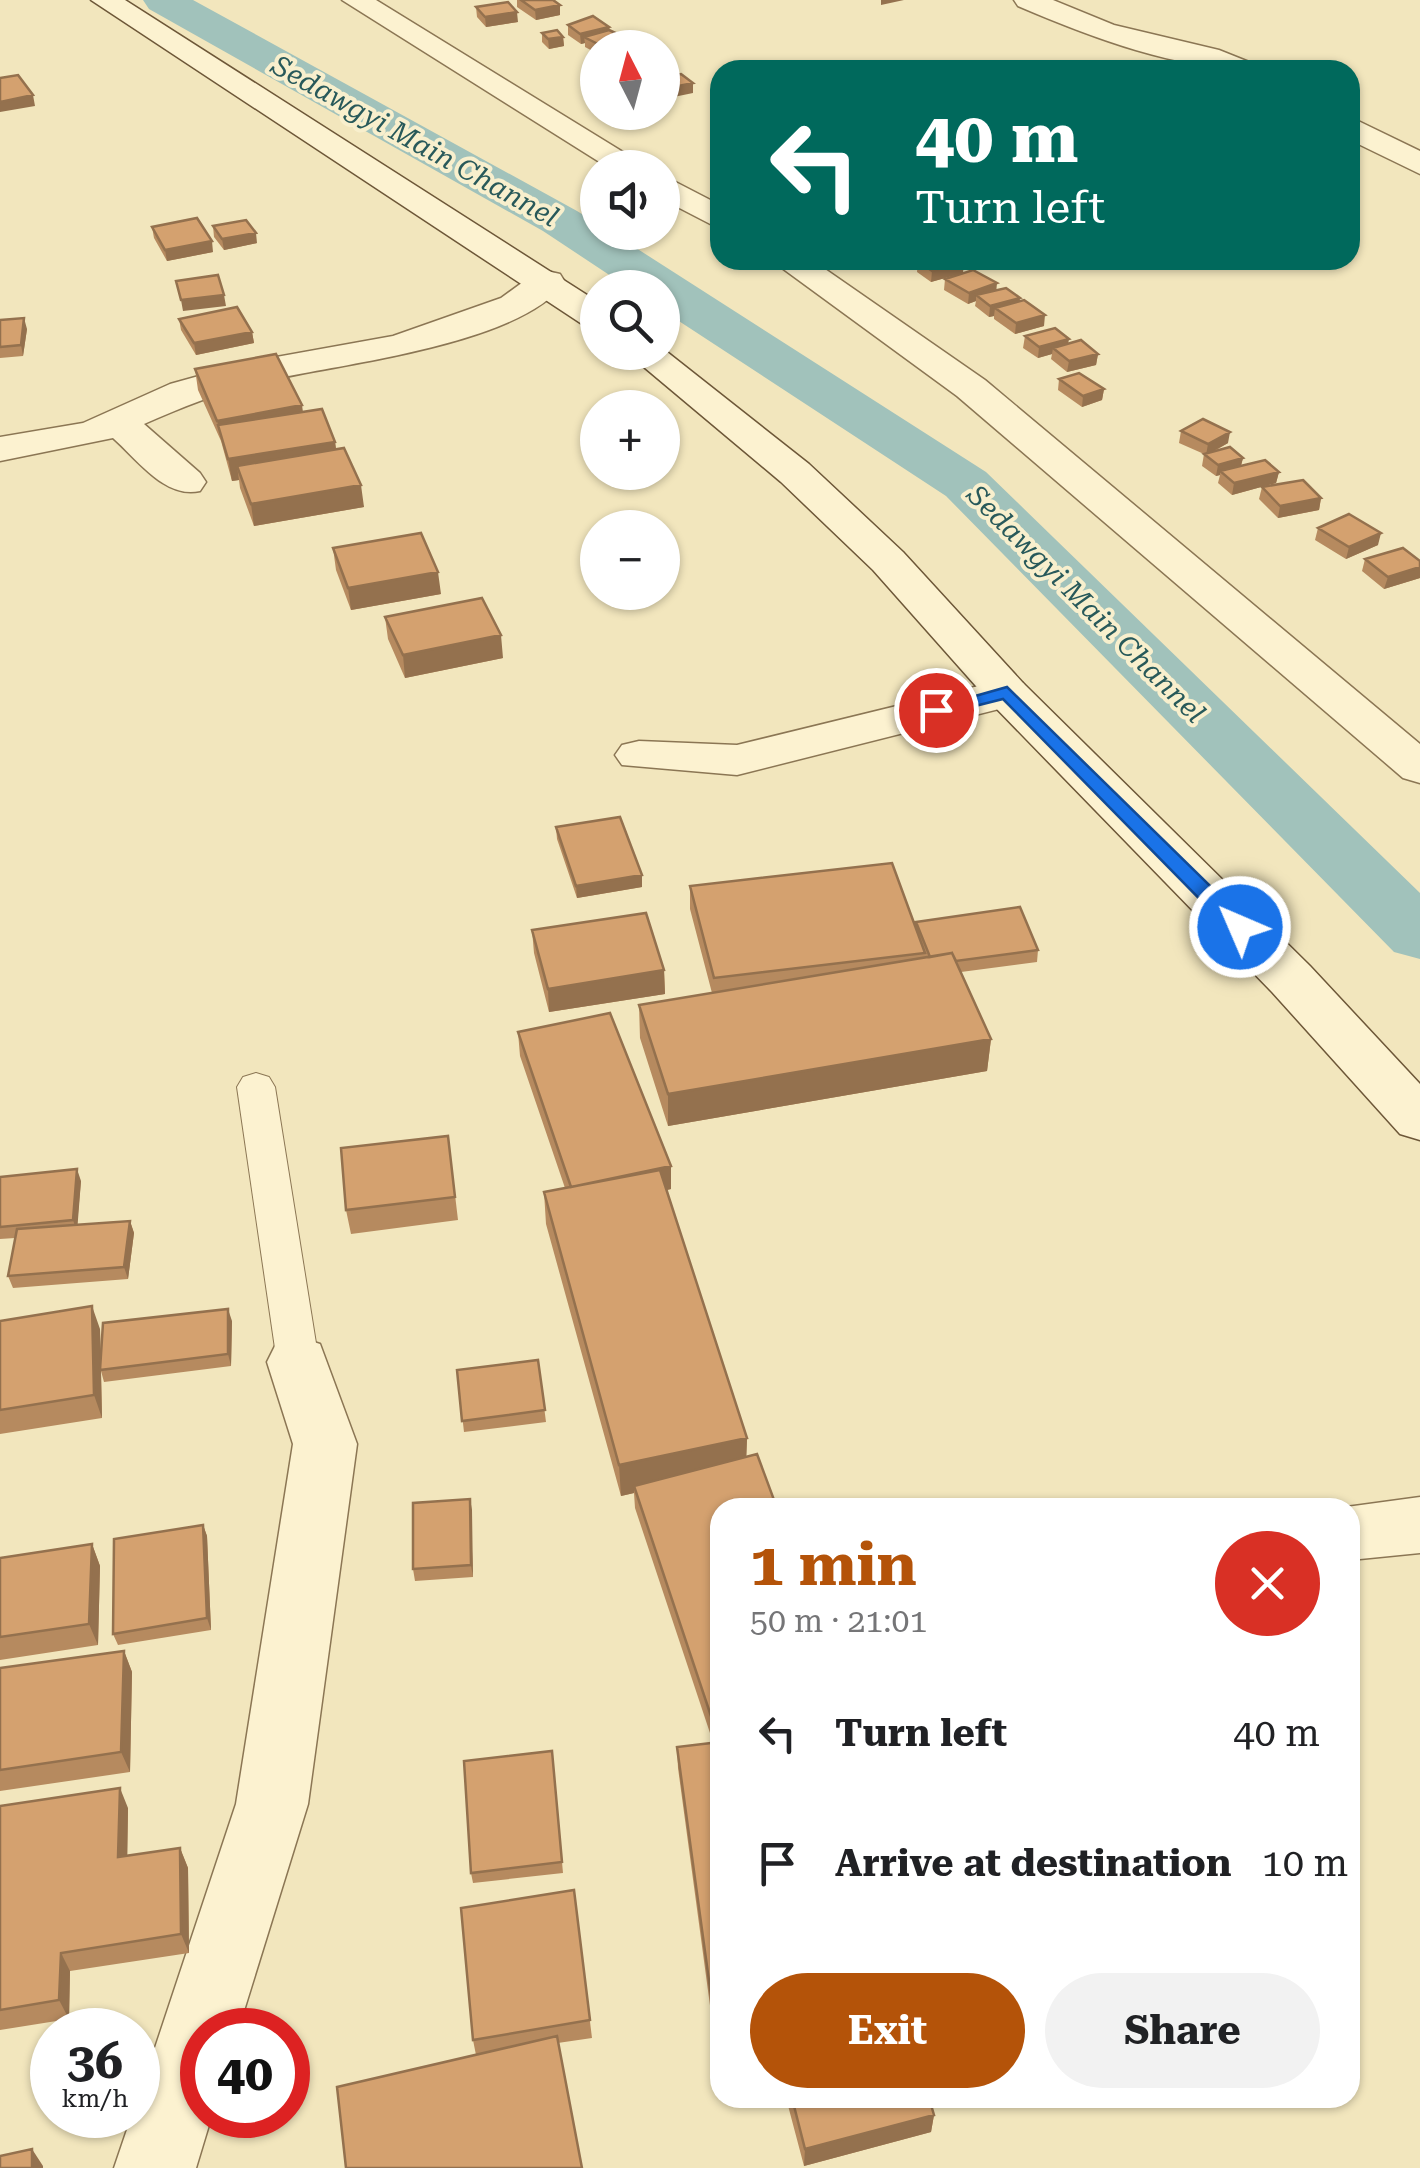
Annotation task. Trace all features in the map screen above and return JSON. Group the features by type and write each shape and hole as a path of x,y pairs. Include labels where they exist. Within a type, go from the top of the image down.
{"street":[{"path":"104,0 580,305"},
{"path":"356,0 603,150"},
{"path":"1028,0 1105,32 1218,60"},
{"path":"1360,132 1420,164"},
{"path":"680,196 710,213"},
{"path":"802,270 971,388 1420,768"},
{"path":"0,449 120,424 184,392 262,370 421,340 514,306 547,282"},
{"path":"666,370 795,473 888,561 1007,693 1292,979 1420,1120"},
{"path":"120,424 186,482"},
{"path":"639,755 738,760 1007,693"},
{"path":"155,2168 272,1804 324,1444 298,1362"},
{"path":"1360,1531 1420,1525"}],"lane":[{"path":"256,1087 298,1362"}],"building":[{"path":"521,0 553,0 560,5 535,10"},
{"path":"508,2 517,12 485,17 476,7"},
{"path":"593,16 609,27 580,30 580,34 568,25"},
{"path":"557,30 563,37 548,39 542,33"},
{"path":"681,74 693,83 680,86"},
{"path":"18,75 33,95 0,102 0,78"},
{"path":"197,218 212,241 165,250 152,227"},
{"path":"246,220 256,233 222,239 213,226"},
{"path":"973,270 997,283 969,293 945,279"},
{"path":"218,275 224,295 181,300 176,281"},
{"path":"1006,288 1020,298 990,306 976,295"},
{"path":"1024,300 1045,315 1016,323 995,308"},
{"path":"237,307 252,332 194,343 179,319"},
{"path":"24,318 21,345 0,347 0,320"},
{"path":"1055,328 1069,339 1039,347 1025,336"},
{"path":"1081,340 1098,354 1069,361 1053,348"},
{"path":"276,354 302,405 217,421 195,369"},
{"path":"1079,373 1104,389 1083,396 1059,379"},
{"path":"322,409 335,442 228,459 218,425"},
{"path":"1203,419 1230,432 1208,444 1181,431"},
{"path":"1230,447 1243,458 1218,465 1204,454"},
{"path":"344,448 361,485 251,504 237,466"},
{"path":"1265,460 1279,472 1234,483 1220,471"},
{"path":"1303,480 1321,498 1280,506 1262,487"},
{"path":"1349,514 1381,533 1349,547 1318,528"},
{"path":"421,533 438,572 348,588 333,548"},
{"path":"1403,548 1420,561 1420,567 1388,577 1365,559"},
{"path":"482,598 501,635 403,655 385,617"},
{"path":"620,817 642,875 576,886 556,827"},
{"path":"892,863 925,953 714,978 690,886"},
{"path":"1020,907 1038,950 956,961 952,953 930,957 916,922"},
{"path":"646,913 664,970 548,989 532,930"},
{"path":"952,953 991,1039 668,1094 639,1005"},
{"path":"610,1013 671,1166 571,1187 518,1032"},
{"path":"448,1136 455,1197 346,1210 341,1148"},
{"path":"77,1169 73,1220 0,1227 0,1177"},
{"path":"660,1170 747,1438 619,1465 544,1192"},
{"path":"130,1221 124,1267 8,1276 17,1229"},
{"path":"92,1306 94,1395 0,1410 0,1321"},
{"path":"228,1309 228,1354 100,1370 103,1323"},
{"path":"538,1360 545,1410 462,1421 457,1370"},
{"path":"757,1454 773,1498 710,1498 710,1713 634,1486"},
{"path":"470,1499 471,1565 413,1569 413,1503"},
{"path":"203,1525 207,1618 113,1634 114,1539"},
{"path":"92,1544 89,1624 0,1637 0,1558"},
{"path":"124,1651 121,1752 0,1770 0,1668"},
{"path":"710,1743 710,1988 677,1747"},
{"path":"552,1751 562,1862 471,1873 464,1761"},
{"path":"120,1788 118,1857 180,1848 181,1934 61,1953 59,2000 0,2010 0,1806"},
{"path":"574,1890 590,2020 473,2040 461,1908"},
{"path":"557,2036 582,2168 346,2168 337,2087"},
{"path":"795,2108 932,2108 934,2115 805,2149"},
{"path":"32,2149 32,2168 0,2168 0,2156"}],"waterway":[{"name":"Sedawgyi Main Channel","path":"163,0 560,221 966,484 1420,935"}],"route":[{"path":"936,710 1007,693 1240,927"}]}
